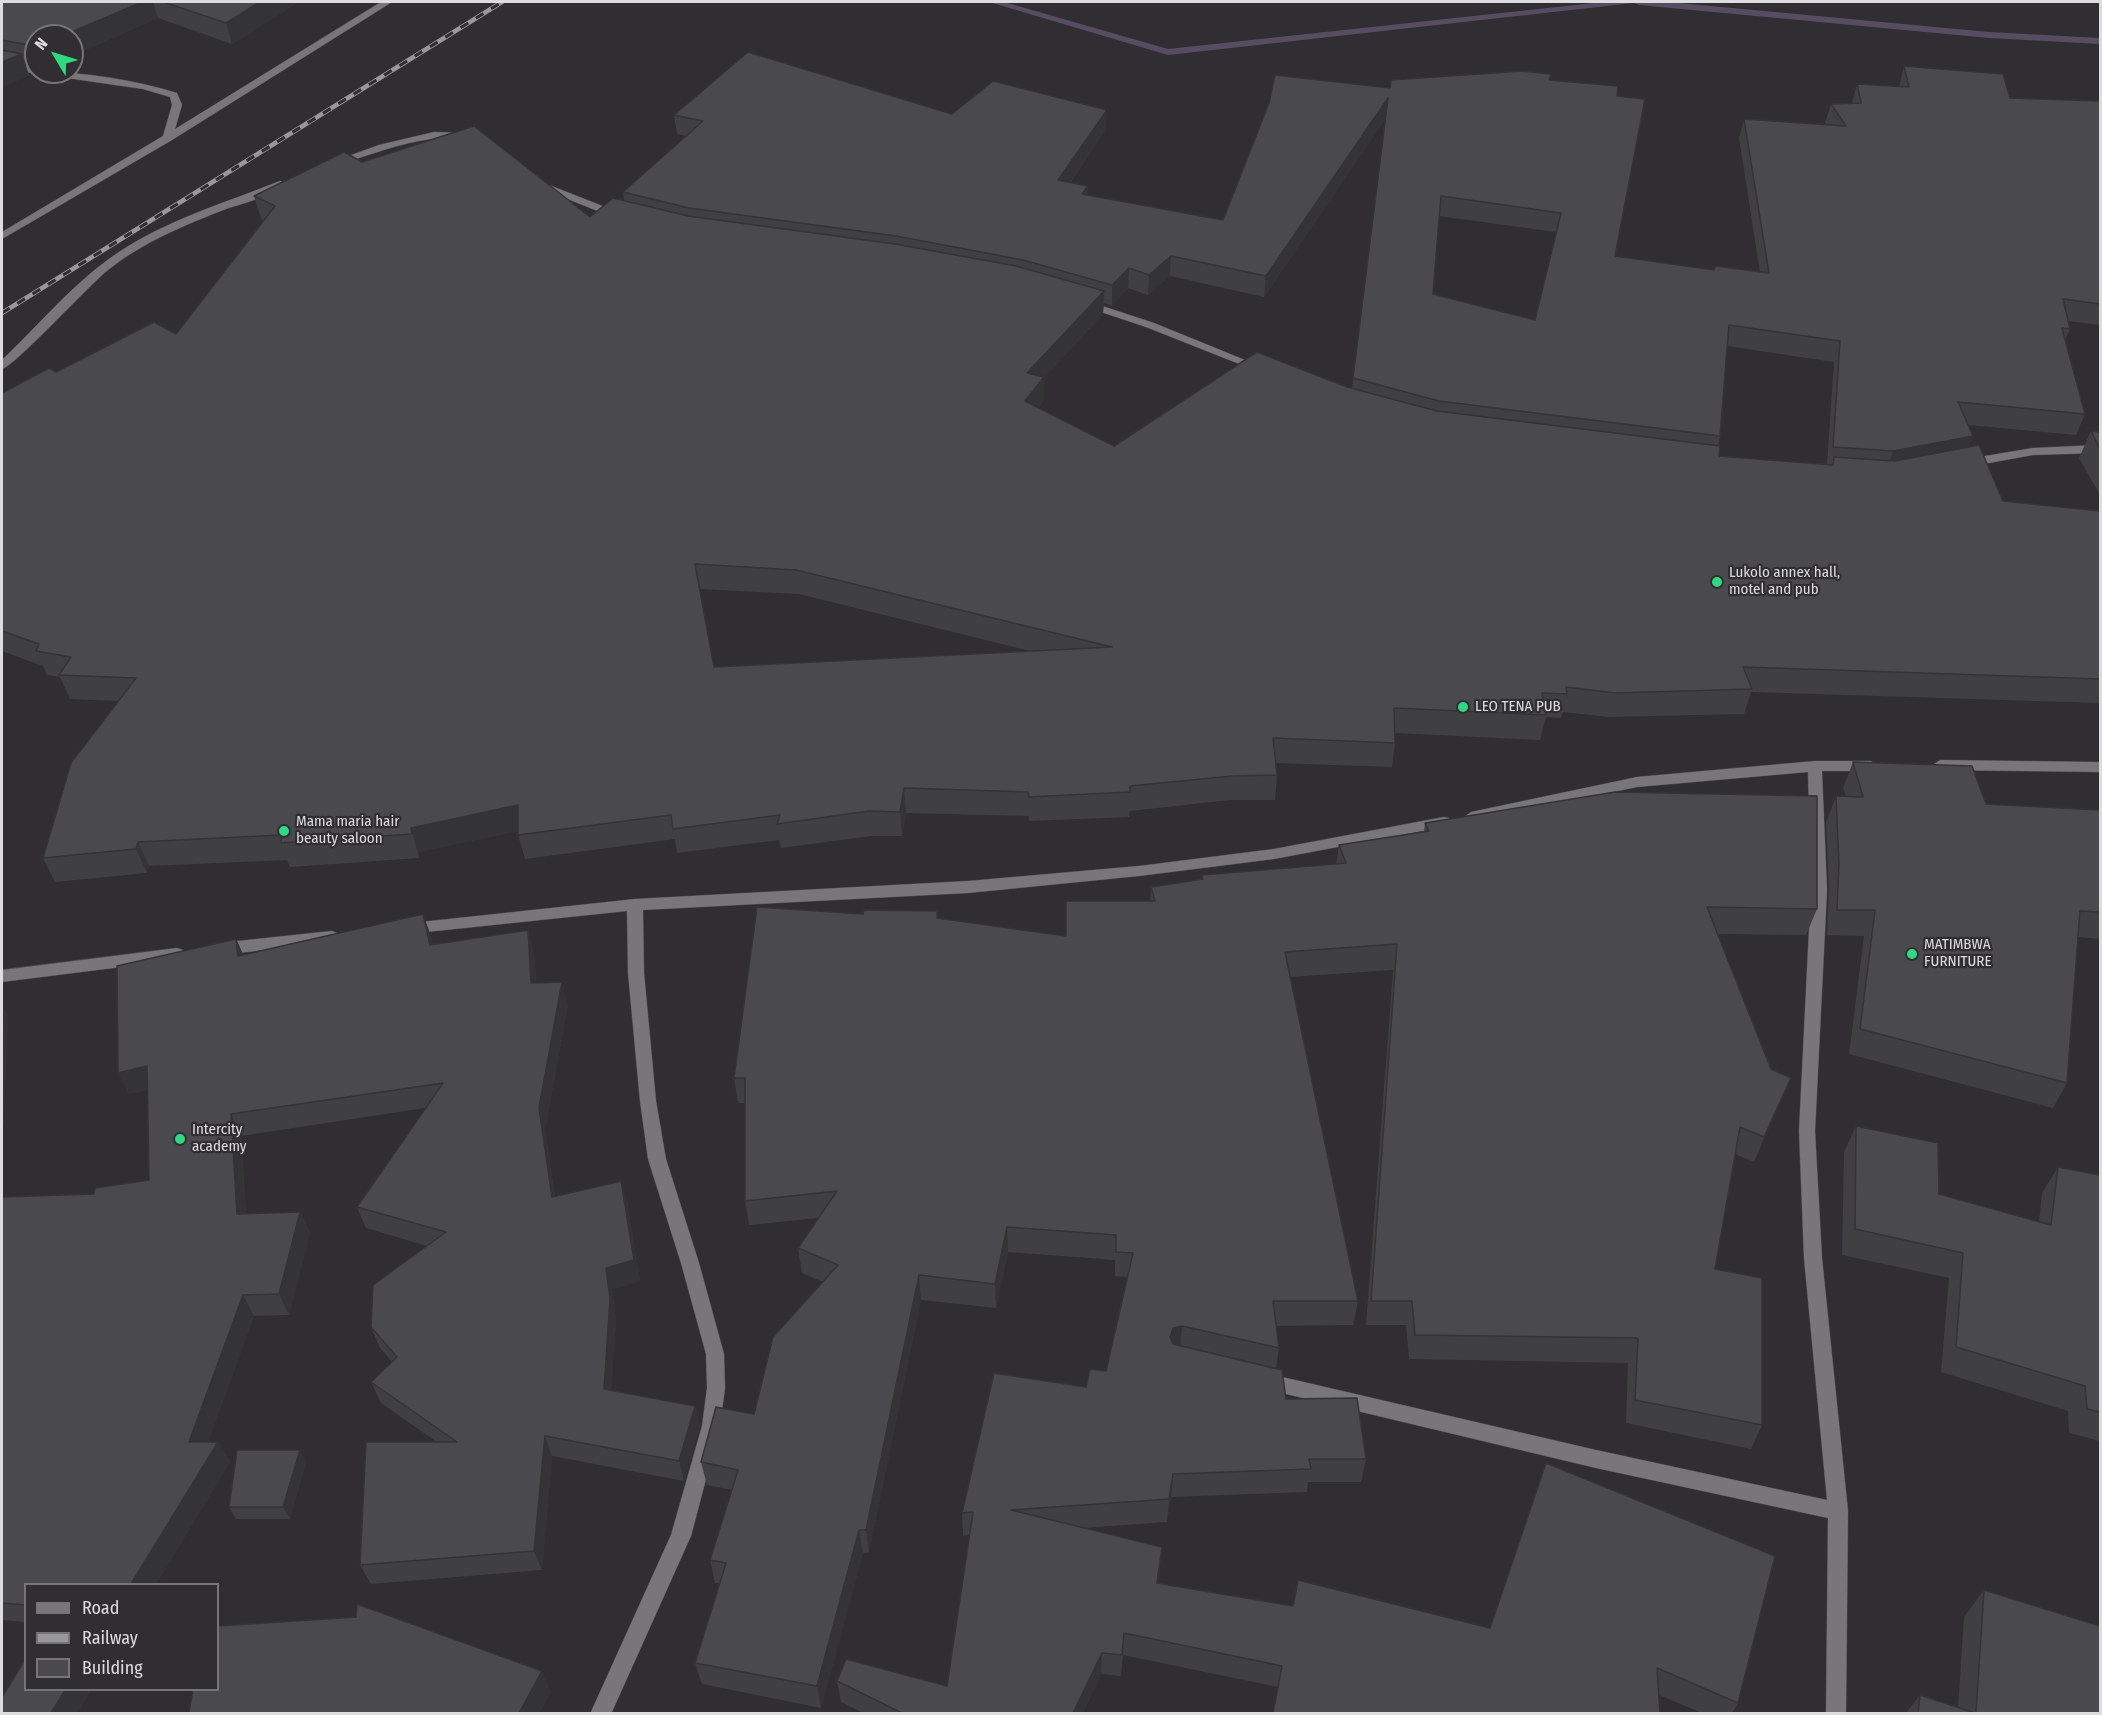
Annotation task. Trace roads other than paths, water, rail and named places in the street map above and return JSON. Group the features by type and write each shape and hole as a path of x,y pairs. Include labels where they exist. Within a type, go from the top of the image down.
{"street":[{"path":"2,236 168,138 387,2"},
{"path":"2,64 24,68"},
{"path":"84,77 144,86 174,95 177,105 168,138"},
{"path":"323,167 399,142 443,135 479,138"},
{"path":"529,175 548,189 628,218"},
{"path":"2,366 86,284 120,256 160,233 292,179"},
{"path":"1068,299 1150,325 1271,373"},
{"path":"1959,465 2002,454 2062,448 2100,449"},
{"path":"392,930 635,905 968,887 1139,871 1274,855 1637,782 1815,766 1886,765"},
{"path":"1922,765 2100,767"},
{"path":"1815,766 1819,890 1807,1131 1813,1258 1838,1511 1836,1713"},
{"path":"600,1713 681,1536 711,1426 716,1388 715,1354 690,1263 657,1159 648,1101 636,973 635,905"},
{"path":"2,976 345,935"},
{"path":"1248,1377 1596,1459 1838,1511"}],"waterway":[{"path":"994,2 1168,52 1629,2"},
{"path":"1639,2 1989,35 2100,41"}],"railway":[{"path":"2,313 502,2"}],"place":[{"name":"Lukolo annex hall, motel and pub","path":"1717,582"},
{"name":"LEO TENA PUB","path":"1463,707"},
{"name":"Mama maria hair beauty saloon","path":"284,831"},
{"name":"MATIMBWA FURNITURE","path":"1912,954"},
{"name":"Intercity academy","path":"180,1139"}]}
